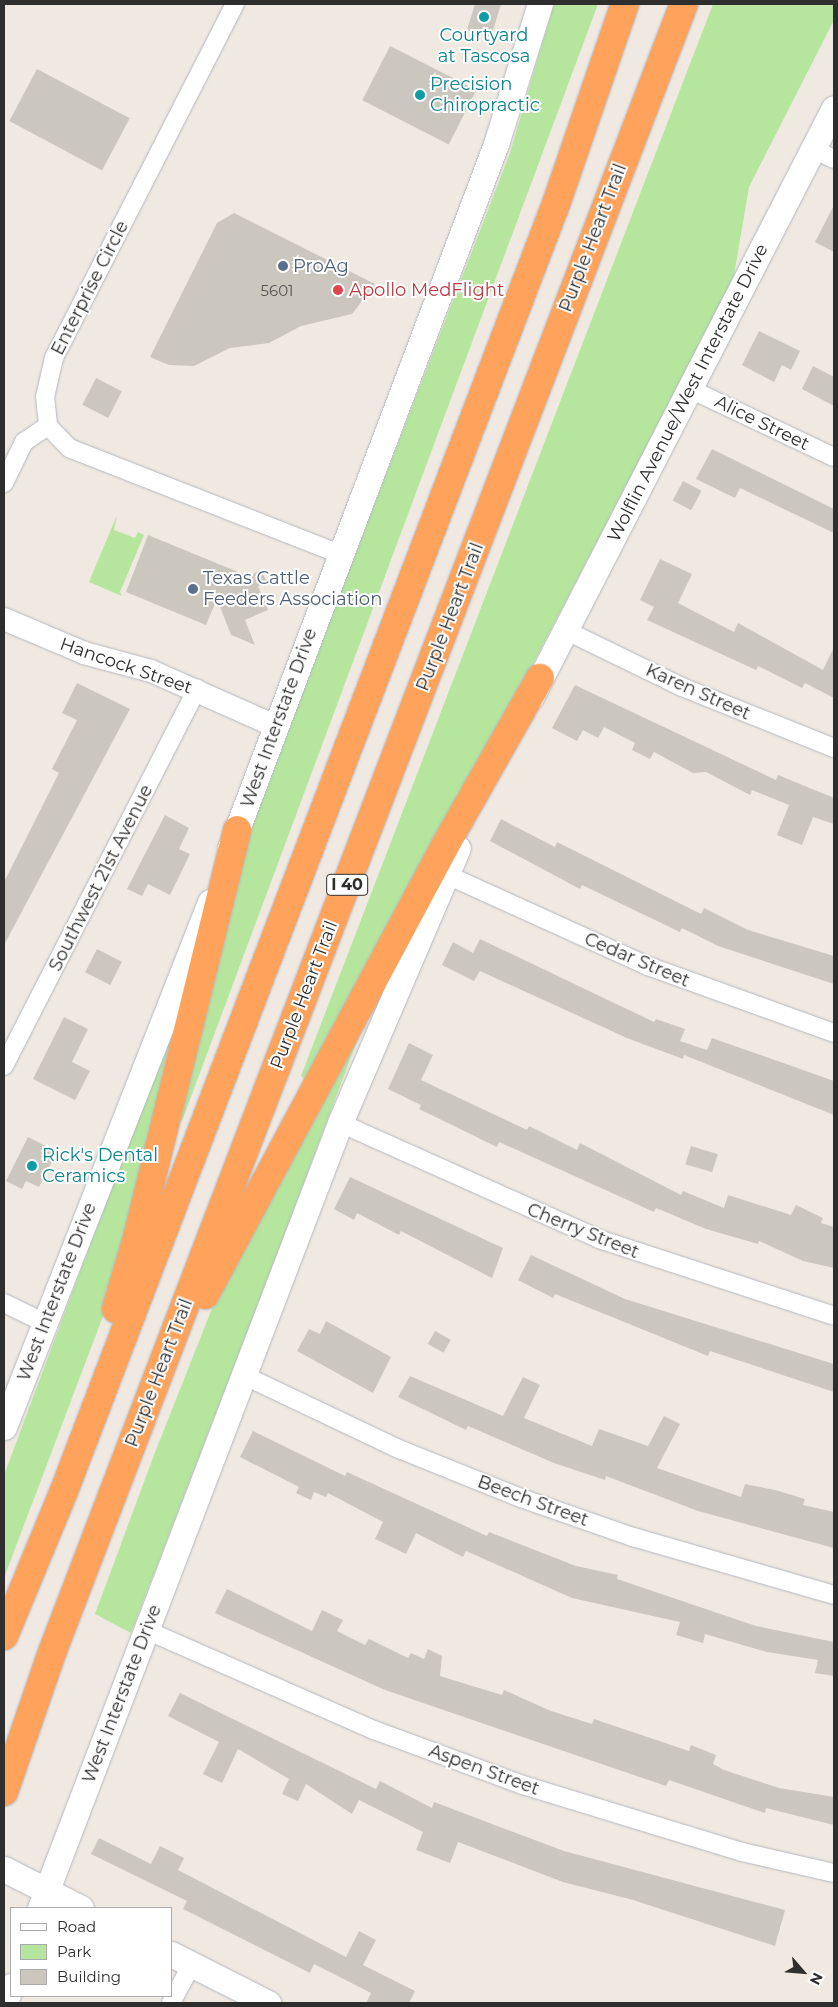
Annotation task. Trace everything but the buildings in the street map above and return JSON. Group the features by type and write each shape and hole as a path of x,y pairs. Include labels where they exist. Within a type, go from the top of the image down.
{"highway":[{"name":"I 40","path":"4,1636 64,1491 556,204 625,4"},
{"name":"Purple Heart Trail","path":"4,1792 143,1414 684,4"},
{"path":"143,1414 265,1179 540,678"},
{"path":"64,1491 137,1238 237,830"}],"main road":[{"name":"West Interstate Drive","path":"4,1428 237,830 496,144 540,4"},
{"name":"Wolflin Avenue/West Interstate Drive","path":"540,678 690,389 824,154 834,108"},
{"name":"West Interstate Drive","path":"44,1900 340,1123 445,874 540,678"},
{"path":"8,1871 44,1900 76,1907"},
{"path":"181,1959 268,2003"},
{"path":"5,2003 10,1989"}],"street":[{"name":"Enterprise Circle","path":"48,426 45,396 54,358 235,4"},
{"name":"Alice Street","path":"690,389 834,457"},
{"path":"4,483 24,442 48,426 69,448 340,554"},
{"name":"Hancock Street","path":"4,619 77,651 151,671 196,689 275,726"},
{"name":"Karen Street","path":"565,630 682,687 834,748"},
{"name":"Southwest 21st Avenue","path":"4,1066 196,689"},
{"name":"Cedar Street","path":"445,874 648,966 834,1033"},
{"name":"Cherry Street","path":"340,1123 599,1239 834,1316"},
{"path":"4,1302 45,1323"},
{"name":"Beech Street","path":"243,1375 399,1449 521,1498 633,1537 834,1595"},
{"name":"Aspen Street","path":"146,1630 365,1726 515,1782 742,1852 834,1873"},
{"path":"171,2003 181,1959"}],"green space":[{"path":"554,4 598,4 182,1121 175,1116 241,850 510,153"},
{"path":"713,4 834,4 834,20 749,187 733,281 451,821 307,1082 301,1076"},
{"path":"117,515 114,530 135,538 138,532 144,535 120,592 122,596 89,582"},
{"path":"177,1013 186,1015 120,1271 4,1578 4,1475"},
{"path":"363,1025 131,1633 95,1614 154,1455 232,1258"}],"place":[{"name":"Courtyard at Tascosa","path":"484,17"},
{"name":"Precision Chiropractic","path":"420,95"},
{"name":"ProAg","path":"283,266"},
{"name":"Apollo MedFlight","path":"338,290"},
{"name":"Texas Cattle Feeders Association","path":"193,589"},
{"name":"Rick's Dental Ceramics","path":"32,1166"}]}
